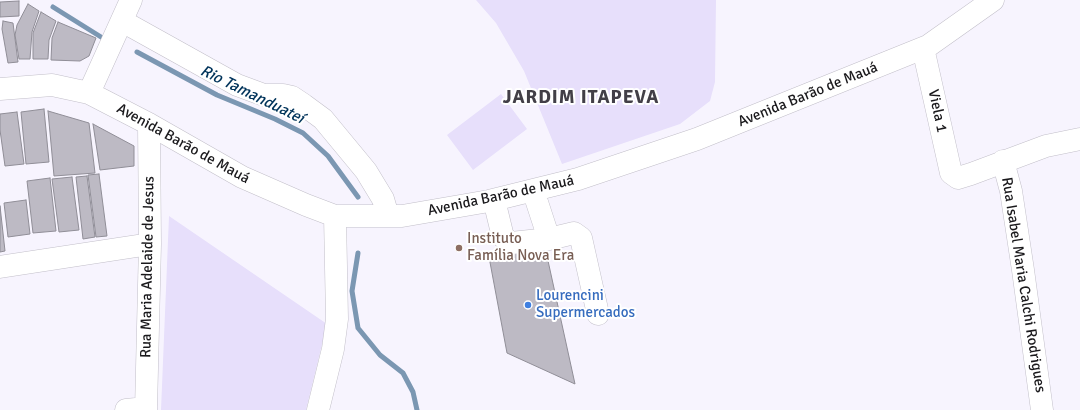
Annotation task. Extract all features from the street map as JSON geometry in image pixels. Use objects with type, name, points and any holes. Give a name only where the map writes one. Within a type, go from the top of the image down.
[{"type":"street","name":"Avenida Barão de Mauá","points":[[0,89],[52,85],[89,93],[149,124],[242,177],[335,216],[402,216],[494,200],[578,179],[697,139],[923,48],[960,25],[993,0]]},
{"type":"street","points":[[89,93],[124,7],[237,85],[264,95],[283,95],[292,97],[323,119],[366,171],[383,199],[388,216]]},
{"type":"street","name":"Viela 1","points":[[923,48],[951,174],[958,178],[1003,161]]},
{"type":"street","name":"Rua Maria Adelaide de Jesus","points":[[140,409],[150,244],[149,124]]},
{"type":"street","points":[[1003,161],[1046,146],[1080,140]]},
{"type":"street","name":"Rua Isabel Maria Calchi Rodrigues","points":[[1003,161],[1011,191],[1042,410]]},
{"type":"street","points":[[534,190],[548,239]]},
{"type":"street","points":[[494,200],[503,237],[511,243],[548,239],[574,233],[581,238],[598,314]]},
{"type":"street","points":[[318,410],[333,349],[337,319],[335,216]]},
{"type":"street","points":[[0,267],[150,244]]},
{"type":"shaded area","points":[[476,0],[716,0],[715,82],[710,101],[680,124],[562,164],[524,71],[496,23]]},
{"type":"shaded area","points":[[501,94],[527,129],[473,170],[447,135]]},
{"type":"shaded area","points":[[169,216],[327,324],[306,410],[161,410]]},
{"type":"building","points":[[19,1],[19,16],[0,17],[0,2]]},
{"type":"building","points":[[28,4],[39,11],[32,32],[30,59],[19,59],[15,35],[17,25]]},
{"type":"building","points":[[41,12],[56,21],[49,40],[48,59],[33,59],[33,33]]},
{"type":"building","points":[[3,21],[13,23],[18,62],[8,63],[2,29]]},
{"type":"building","points":[[58,22],[96,38],[89,56],[80,61],[51,60],[52,38]]},
{"type":"building","points":[[44,109],[49,162],[26,164],[21,112]]},
{"type":"building","points":[[48,111],[89,123],[95,173],[54,176]]},
{"type":"building","points":[[17,112],[24,164],[5,166],[0,130],[0,114]]},
{"type":"building","points":[[93,124],[134,146],[134,166],[100,170]]},
{"type":"building","points":[[99,174],[107,236],[96,237],[88,175]]},
{"type":"building","points":[[87,176],[95,237],[83,239],[76,177]]},
{"type":"building","points":[[72,177],[79,230],[59,232],[52,179]]},
{"type":"building","points":[[50,178],[56,231],[33,233],[27,181]]},
{"type":"building","points":[[26,200],[30,234],[8,237],[4,203]]},
{"type":"building","points":[[0,206],[5,251],[0,252]]},
{"type":"building","name":"Lourencini Supermercados","points":[[545,247],[575,384],[507,353],[489,257]]},
{"type":"waterway","name":"Rio Tamanduateí","points":[[53,7],[101,37]]},
{"type":"waterway","name":"Rio Tamanduateí","points":[[137,52],[217,95],[275,119],[303,133],[328,156],[358,197]]},
{"type":"waterway","name":"Rio Tamanduateí","points":[[358,253],[352,291],[358,328],[380,355],[403,373],[413,392],[417,410]]},
{"type":"place","name":"Instituto Família Nova Era","points":[[459,248]]},
{"type":"place","name":"Lourencini Supermercados","points":[[528,305]]},
{"type":"district","name":"JARDIM ITAPEVA","points":[[581,98]]}]
